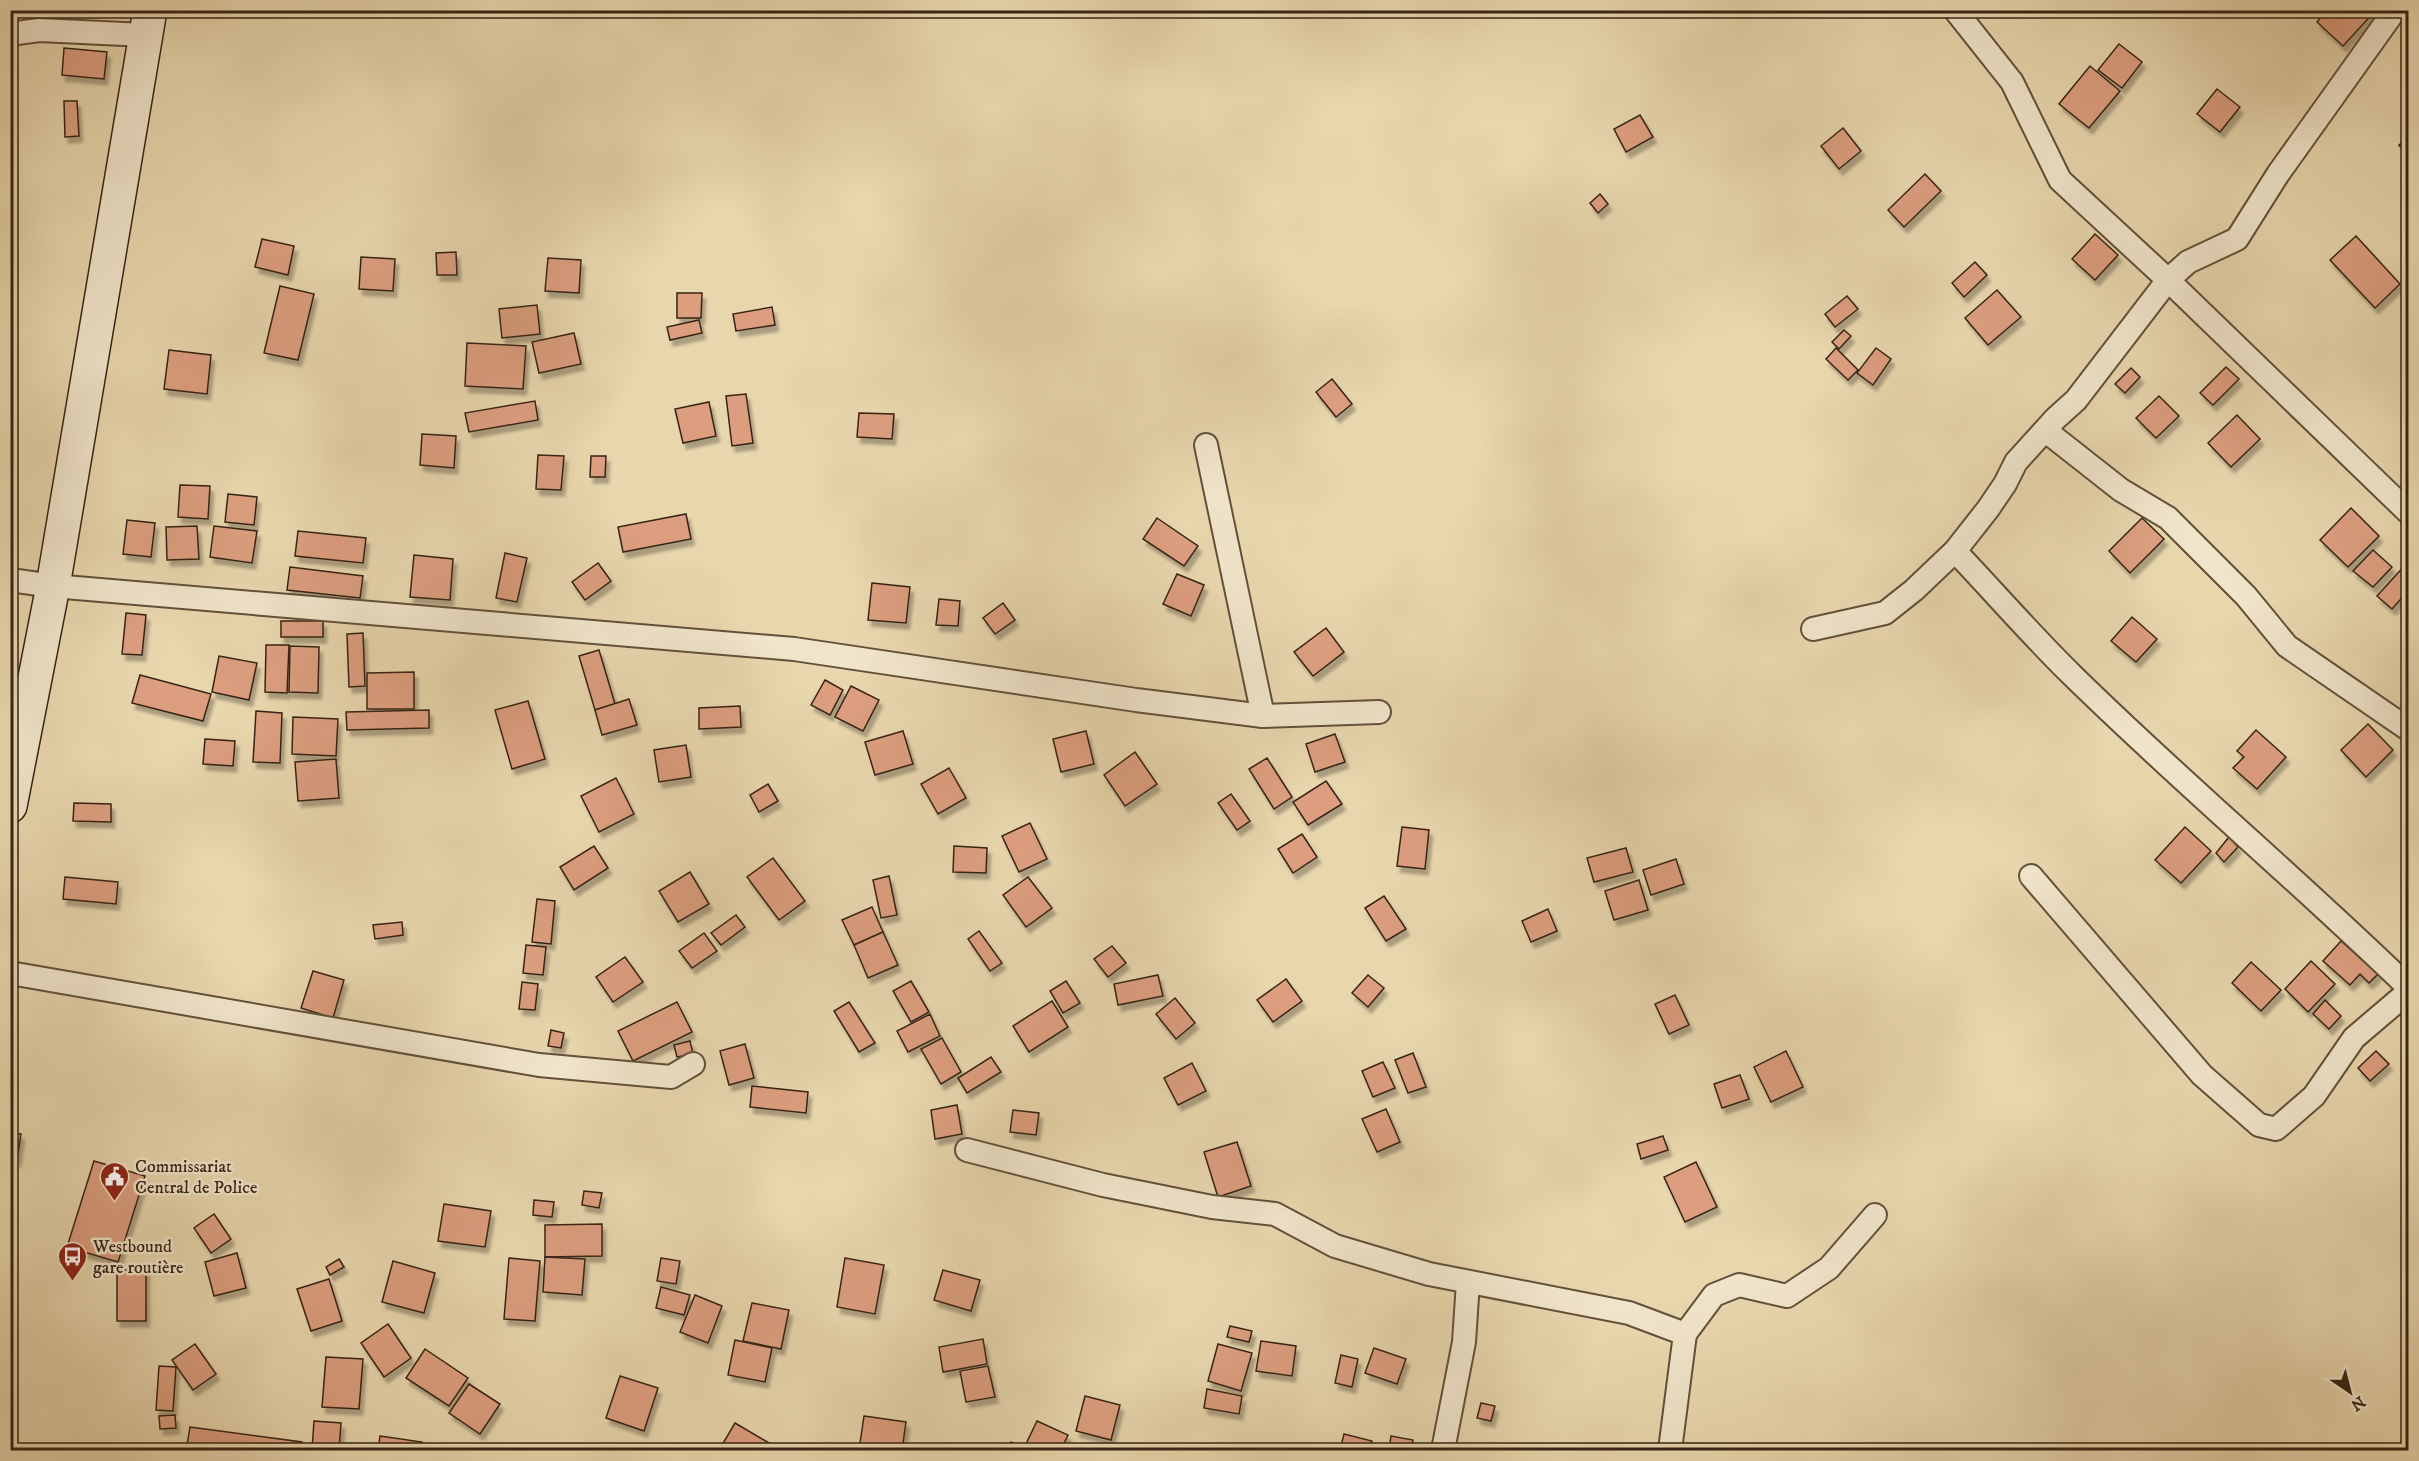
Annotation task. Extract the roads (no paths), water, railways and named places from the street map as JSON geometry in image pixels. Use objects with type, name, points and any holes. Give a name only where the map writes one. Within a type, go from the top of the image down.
[{"type":"main road","points":[[10,806],[53,586],[148,23]]},
{"type":"street","points":[[1955,10],[2012,82],[2060,180],[2168,280],[2409,512]]},
{"type":"street","points":[[1813,629],[1885,613],[1914,590],[1955,551],[1988,509],[2016,462],[2055,419],[2076,400],[2168,280],[2188,262],[2237,238],[2278,174],[2395,10]]},
{"type":"street","points":[[10,34],[148,23]]},
{"type":"street","points":[[2046,431],[2121,490],[2168,518],[2246,596],[2287,646],[2409,729]]},
{"type":"street","points":[[1206,445],[1263,716]]},
{"type":"street","points":[[1955,551],[2070,674],[2409,987]]},
{"type":"street","points":[[10,580],[53,586],[794,649],[1136,700],[1263,716],[1379,712]]},
{"type":"street","points":[[2031,876],[2202,1075],[2259,1125],[2276,1129],[2314,1096],[2354,1038],[2409,992]]},
{"type":"street","points":[[10,973],[539,1065],[671,1077],[693,1064]]},
{"type":"street","points":[[967,1150],[1103,1185],[1212,1208],[1275,1214],[1335,1246],[1429,1274],[1629,1313],[1685,1334]]},
{"type":"street","points":[[1670,1450],[1685,1334],[1714,1294],[1739,1285],[1787,1296],[1829,1268],[1875,1215]]},
{"type":"street","points":[[1443,1450],[1464,1342],[1468,1282]]},
{"type":"place","name":"Commissariat Central de Police","points":[[114,1202]]},
{"type":"place","name":"Westbound gare routière","points":[[72,1282]]}]
